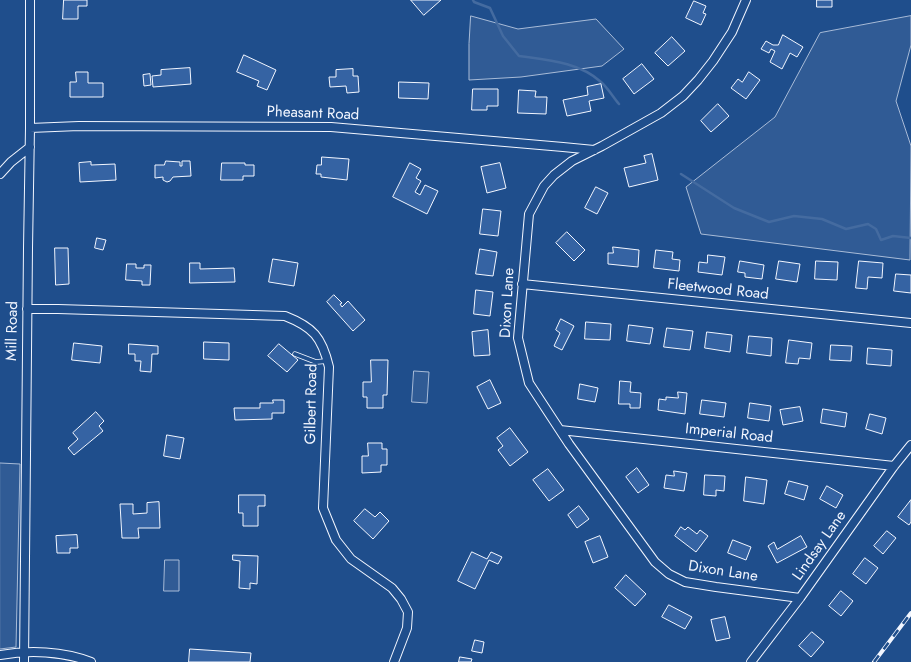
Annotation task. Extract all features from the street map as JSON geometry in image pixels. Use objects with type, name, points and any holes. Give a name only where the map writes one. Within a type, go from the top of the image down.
[{"type":"street","name":"Mill Road","points":[[24,662],[30,147],[30,0]]},
{"type":"street","name":"Dixon Lane","points":[[746,0],[732,32],[713,61],[698,80],[682,96],[661,113],[572,161],[554,175],[544,186],[529,214],[518,338],[529,383],[560,430],[647,553],[655,562],[669,574],[685,582],[800,598]]},
{"type":"street","name":"Pheasant Road","points":[[30,128],[79,126],[331,127],[563,146],[594,150]]},
{"type":"street","points":[[0,174],[11,162],[30,147]]},
{"type":"street","name":"Fleetwood Road","points":[[522,284],[911,323]]},
{"type":"street","name":"Gilbert Road","points":[[27,310],[58,309],[285,316],[302,322],[314,333],[326,353],[329,367],[324,508],[336,540],[352,559],[392,588],[401,598],[408,612],[407,628],[394,662]]},
{"type":"street","name":"Imperial Road","points":[[560,430],[894,466]]},
{"type":"street","name":"Lindsay Lane","points":[[751,662],[800,598],[911,444]]},
{"type":"street","points":[[0,655],[24,652],[71,656],[91,662]]},
{"type":"lane","points":[[295,354],[316,362],[328,361]]},
{"type":"shaded area","points":[[471,16],[518,29],[596,19],[624,49],[602,66],[521,77],[469,80]]},
{"type":"shaded area","points":[[911,16],[911,45],[896,101],[911,146],[910,260],[701,234],[686,187],[775,117],[820,33]]},
{"type":"shaded area","points":[[414,371],[429,372],[427,403],[412,402]]},
{"type":"shaded area","points":[[0,463],[20,464],[16,647],[0,649]]},
{"type":"shaded area","points":[[165,560],[179,560],[179,591],[164,591]]},
{"type":"building","points":[[64,0],[87,0],[87,6],[78,6],[78,19],[63,19]]},
{"type":"building","points":[[411,0],[441,0],[424,15]]},
{"type":"building","points":[[817,0],[832,0],[832,7],[817,7]]},
{"type":"building","points":[[694,1],[706,6],[703,13],[706,14],[701,25],[686,18]]},
{"type":"building","points":[[783,35],[803,47],[797,57],[790,53],[782,69],[770,62],[775,51],[771,49],[769,53],[761,49],[766,41],[773,45],[778,45]]},
{"type":"building","points":[[672,37],[685,51],[668,66],[655,53]]},
{"type":"building","points":[[244,55],[276,70],[267,90],[257,86],[259,81],[237,72]]},
{"type":"building","points":[[642,64],[654,79],[634,94],[623,79]]},
{"type":"building","points":[[190,68],[191,84],[153,87],[152,76],[161,75],[161,70]]},
{"type":"building","points":[[353,69],[353,76],[358,76],[359,92],[347,93],[346,86],[330,87],[329,77],[336,77],[336,70]]},
{"type":"building","points":[[76,72],[88,72],[88,83],[103,83],[103,97],[70,97],[70,82],[76,82]]},
{"type":"building","points":[[749,72],[760,80],[746,99],[731,88],[738,79],[742,82]]},
{"type":"building","points":[[150,74],[151,85],[144,86],[143,75]]},
{"type":"building","points":[[399,82],[429,83],[428,99],[399,98]]},
{"type":"building","points":[[601,84],[604,98],[589,101],[591,111],[567,116],[563,100],[588,95],[587,87]]},
{"type":"building","points":[[473,89],[498,89],[498,106],[487,106],[487,110],[472,110]]},
{"type":"building","points":[[519,90],[536,91],[535,97],[547,97],[546,114],[518,113]]},
{"type":"building","points":[[718,104],[729,116],[711,132],[701,121]]},
{"type":"building","points":[[652,154],[658,180],[629,187],[624,168],[646,163],[644,156]]},
{"type":"building","points":[[322,157],[349,159],[347,180],[321,177],[321,174],[316,174],[317,165],[321,165]]},
{"type":"building","points":[[166,161],[180,162],[180,166],[182,166],[182,161],[190,161],[191,176],[173,177],[167,182],[163,180],[163,177],[155,178],[155,165],[164,165]]},
{"type":"building","points":[[91,162],[91,165],[115,164],[116,180],[80,182],[79,163]]},
{"type":"building","points":[[222,163],[245,163],[245,165],[254,165],[254,176],[243,176],[243,180],[221,180]]},
{"type":"building","points":[[410,163],[421,169],[416,178],[421,181],[415,192],[420,195],[425,185],[438,191],[427,214],[393,197]]},
{"type":"building","points":[[500,163],[506,188],[487,193],[481,167]]},
{"type":"building","points":[[596,187],[608,193],[597,214],[585,208]]},
{"type":"building","points":[[483,209],[501,211],[498,236],[480,234]]},
{"type":"building","points":[[567,232],[585,250],[574,261],[556,243]]},
{"type":"building","points":[[97,238],[106,240],[103,250],[95,248]]},
{"type":"building","points":[[613,247],[639,250],[638,267],[608,264],[608,253],[613,253]]},
{"type":"building","points":[[55,248],[68,248],[69,284],[56,285]]},
{"type":"building","points":[[480,249],[497,252],[493,276],[476,274]]},
{"type":"building","points":[[656,250],[673,252],[672,259],[680,260],[679,271],[654,268]]},
{"type":"building","points":[[708,255],[725,257],[722,275],[698,272],[699,262],[707,263]]},
{"type":"building","points":[[273,259],[298,263],[294,286],[269,282]]},
{"type":"building","points":[[740,261],[764,265],[762,279],[745,277],[745,273],[738,272]]},
{"type":"building","points":[[779,261],[800,264],[797,282],[776,279]]},
{"type":"building","points":[[816,261],[838,262],[837,280],[815,279]]},
{"type":"building","points":[[859,261],[883,263],[882,278],[868,277],[867,289],[856,288]]},
{"type":"building","points":[[190,263],[200,263],[200,269],[234,268],[235,282],[190,283]]},
{"type":"building","points":[[127,264],[136,264],[136,268],[144,268],[144,265],[151,265],[150,285],[142,285],[142,281],[126,280]]},
{"type":"building","points":[[896,274],[911,275],[911,293],[894,291]]},
{"type":"building","points":[[476,290],[493,292],[490,316],[474,314]]},
{"type":"building","points":[[334,295],[342,303],[340,304],[342,307],[348,301],[365,320],[353,331],[327,302]]},
{"type":"building","points":[[561,319],[574,326],[562,350],[554,346],[560,333],[556,330]]},
{"type":"building","points":[[586,322],[611,324],[610,340],[585,339]]},
{"type":"building","points":[[629,325],[653,328],[650,344],[627,341]]},
{"type":"building","points":[[667,328],[693,331],[690,350],[664,347]]},
{"type":"building","points":[[488,330],[490,355],[474,356],[472,332]]},
{"type":"building","points":[[707,332],[732,335],[730,352],[705,348]]},
{"type":"building","points":[[749,336],[772,338],[771,356],[747,353]]},
{"type":"building","points":[[789,340],[812,343],[810,359],[799,358],[798,364],[786,363]]},
{"type":"building","points":[[204,342],[229,343],[229,360],[204,359]]},
{"type":"building","points":[[74,343],[102,346],[100,363],[72,360]]},
{"type":"building","points":[[129,344],[158,346],[158,354],[152,354],[151,372],[140,371],[141,361],[135,361],[135,354],[129,354]]},
{"type":"building","points":[[279,344],[298,360],[287,372],[268,356]]},
{"type":"building","points":[[831,345],[852,346],[851,361],[830,360]]},
{"type":"building","points":[[868,348],[892,350],[891,366],[867,364]]},
{"type":"building","points":[[371,360],[388,360],[387,395],[383,395],[383,408],[367,408],[367,397],[363,397],[363,382],[371,382]]},
{"type":"building","points":[[490,380],[501,403],[488,409],[477,387]]},
{"type":"building","points":[[620,381],[631,382],[630,392],[641,393],[640,408],[630,408],[630,404],[619,404]]},
{"type":"building","points":[[580,384],[598,388],[595,402],[578,399]]},
{"type":"building","points":[[678,392],[687,393],[685,414],[658,410],[659,399],[666,400],[666,397],[678,398]]},
{"type":"building","points":[[273,400],[284,400],[284,413],[272,413],[272,419],[235,420],[234,408],[260,408],[260,403],[273,403]]},
{"type":"building","points":[[702,400],[726,403],[724,417],[700,414]]},
{"type":"building","points":[[750,403],[771,406],[769,421],[748,418]]},
{"type":"building","points":[[800,407],[803,421],[783,425],[780,410]]},
{"type":"building","points":[[823,409],[847,413],[845,427],[821,423]]},
{"type":"building","points":[[96,412],[104,421],[99,426],[103,431],[74,455],[68,448],[78,439],[73,433]]},
{"type":"building","points":[[870,414],[886,418],[882,434],[866,429]]},
{"type":"building","points":[[510,428],[528,452],[510,466],[498,450],[503,446],[497,438]]},
{"type":"building","points":[[167,435],[184,438],[180,459],[164,456]]},
{"type":"building","points":[[368,443],[382,443],[382,449],[387,449],[387,465],[381,465],[381,472],[362,473],[362,456],[368,456]]},
{"type":"building","points":[[637,468],[649,485],[638,493],[626,477]]},
{"type":"building","points":[[548,469],[564,490],[549,501],[533,480]]},
{"type":"building","points":[[674,471],[687,473],[684,491],[664,488],[666,475],[674,476]]},
{"type":"building","points":[[705,475],[725,476],[724,491],[716,490],[716,496],[704,495]]},
{"type":"building","points":[[746,477],[767,480],[764,504],[744,501]]},
{"type":"building","points":[[789,481],[808,486],[804,500],[785,494]]},
{"type":"building","points":[[827,486],[843,495],[836,508],[820,499]]},
{"type":"building","points":[[239,495],[265,495],[265,506],[258,506],[258,526],[243,526],[243,513],[239,513]]},
{"type":"building","points":[[911,500],[911,522],[909,525],[898,517]]},
{"type":"building","points":[[159,502],[160,528],[138,528],[139,538],[122,538],[120,504],[133,504],[133,514],[147,513],[147,503]]},
{"type":"building","points":[[579,506],[589,519],[577,528],[568,515]]},
{"type":"building","points":[[365,509],[375,517],[380,512],[389,521],[373,539],[354,521]]},
{"type":"building","points":[[681,527],[685,530],[688,527],[697,534],[700,530],[708,536],[696,552],[675,536]]},
{"type":"building","points":[[887,531],[896,538],[883,554],[874,546]]},
{"type":"building","points":[[77,535],[78,548],[70,548],[70,553],[57,553],[56,536]]},
{"type":"building","points":[[600,536],[608,557],[593,563],[585,542]]},
{"type":"building","points":[[801,536],[807,547],[777,563],[768,546],[774,542],[777,549]]},
{"type":"building","points":[[733,540],[751,547],[746,560],[728,553]]},
{"type":"building","points":[[472,552],[487,559],[491,552],[502,557],[498,564],[489,560],[475,589],[458,581]]},
{"type":"building","points":[[233,555],[258,556],[257,584],[250,583],[250,589],[239,588],[240,561],[233,560]]},
{"type":"building","points":[[865,558],[878,568],[866,584],[853,574]]},
{"type":"building","points":[[626,575],[646,594],[635,606],[615,588]]},
{"type":"building","points":[[841,591],[853,601],[841,616],[829,606]]},
{"type":"building","points":[[669,605],[692,617],[685,629],[662,617]]},
{"type":"building","points":[[725,617],[730,638],[716,641],[711,620]]},
{"type":"building","points":[[812,632],[824,642],[811,657],[799,646]]},
{"type":"building","points":[[475,640],[484,642],[482,653],[472,651]]},
{"type":"building","points":[[190,649],[251,653],[250,662],[189,662]]},
{"type":"building","points":[[460,657],[472,659],[471,662],[459,662]]},
{"type":"waterway","points":[[473,0],[474,2],[490,8],[503,36],[519,56],[562,63],[583,70],[604,84],[619,104]]},
{"type":"waterway","points":[[681,174],[734,208],[769,222],[794,216],[822,219],[846,229],[868,224],[876,229],[881,240],[893,236],[911,238]]},
{"type":"railway","points":[[874,662],[911,613]]}]
